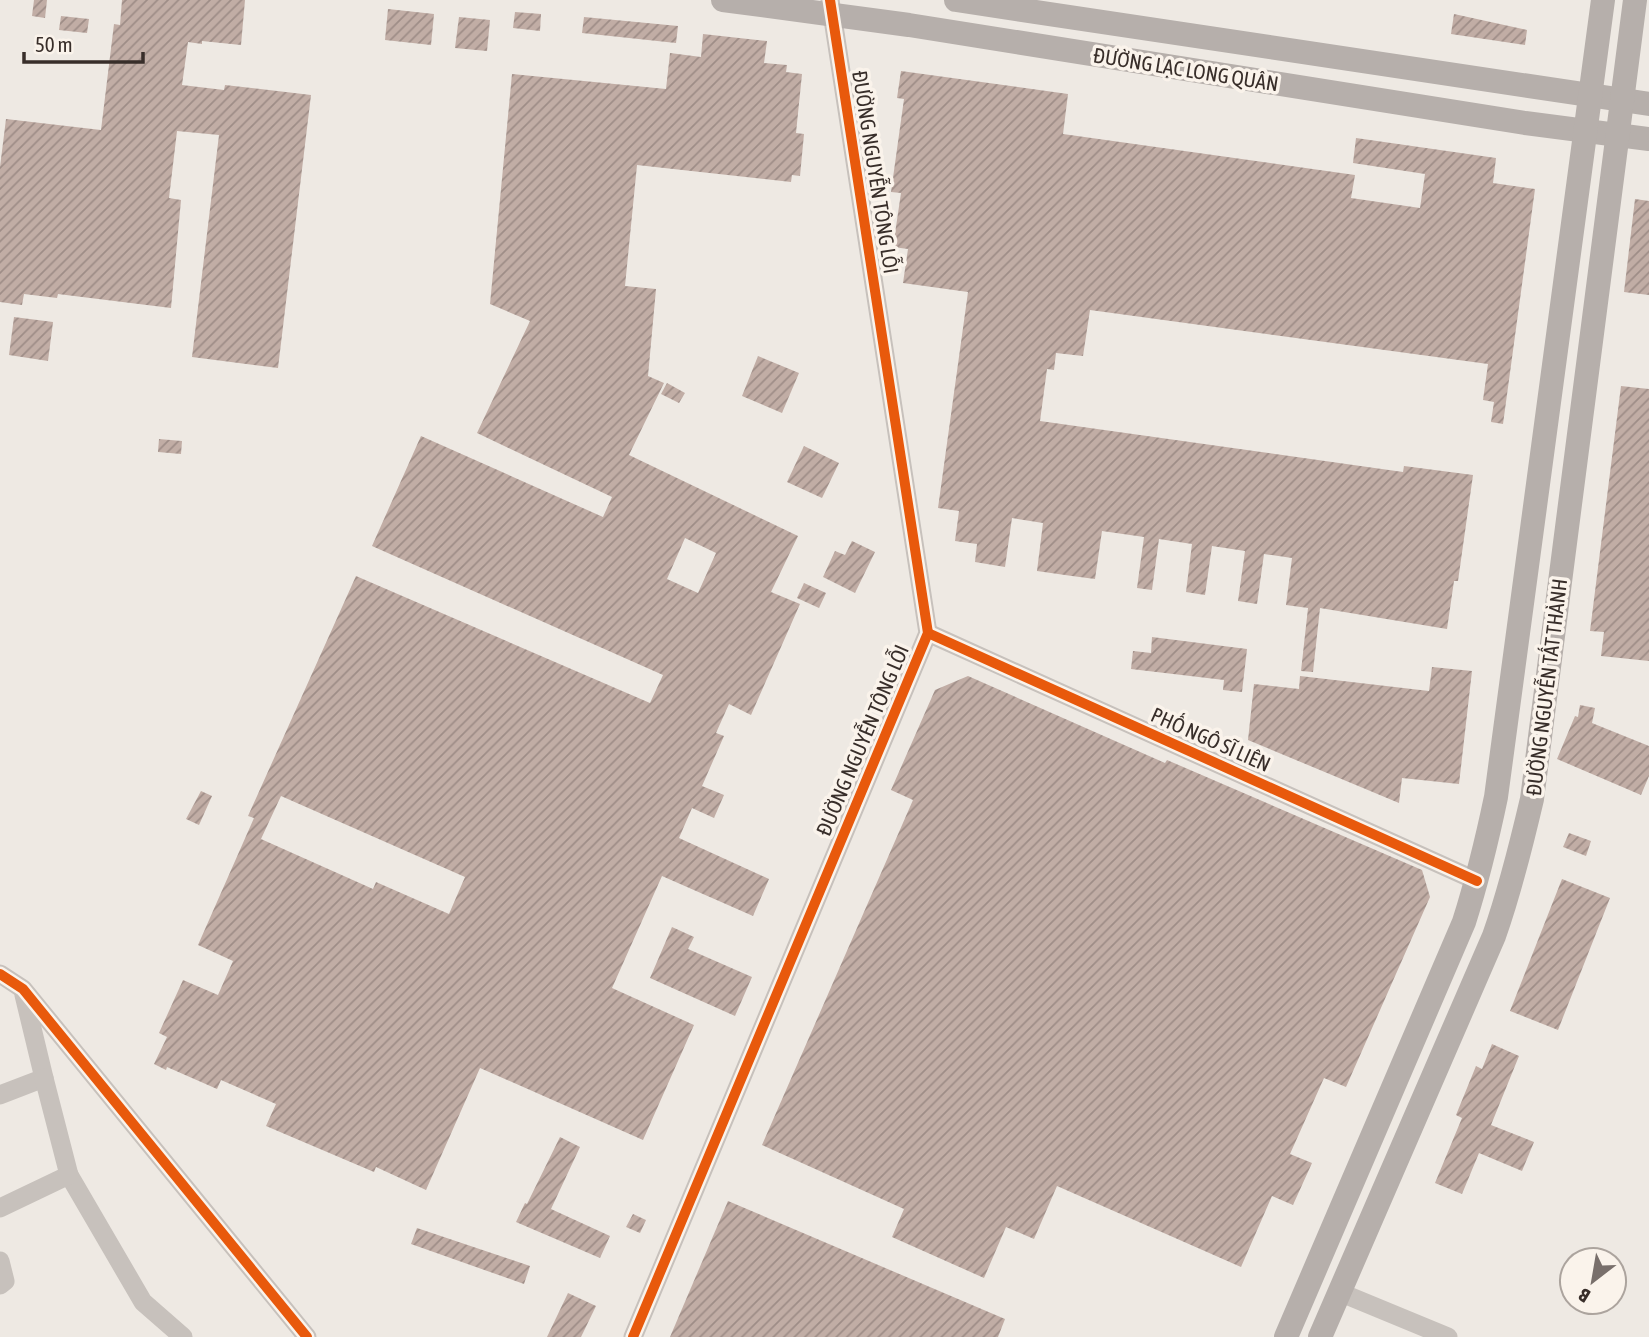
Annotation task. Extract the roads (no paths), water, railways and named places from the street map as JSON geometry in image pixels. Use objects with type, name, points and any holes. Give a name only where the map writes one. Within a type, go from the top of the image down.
[{"type":"main road","name":"ĐƯỜNG LẠC LONG QUÂN","points":[[723,0],[831,7],[909,25],[1525,123],[1649,139]]},
{"type":"main road","name":"ĐƯỜNG LẠC LONG QUÂN","points":[[956,0],[1649,104]]},
{"type":"main road","name":"ĐƯỜNG NGUYỄN TẤT THÀNH","points":[[1286,1337],[1464,922],[1477,881],[1496,797],[1603,0]]},
{"type":"main road","name":"ĐƯỜNG NGUYỄN TẤT THÀNH","points":[[1320,1337],[1494,936],[1510,891],[1532,799],[1620,99],[1635,0]]},
{"type":"main road","points":[[1477,881],[1510,891]]},
{"type":"street","name":"ĐƯỜNG NGUYỄN TÔNG LỖI","points":[[633,1337],[928,633],[831,7]]},
{"type":"street","name":"PHỐ NGÔ SĨ LIÊN","points":[[928,633],[1477,881]]},
{"type":"street","points":[[0,974],[23,989],[307,1337]]},
{"type":"street","points":[[23,989],[69,1175],[144,1302],[183,1337]]},
{"type":"street","points":[[0,1095],[44,1078]]},
{"type":"street","points":[[0,1209],[69,1175]]},
{"type":"street","points":[[0,1261],[5,1281],[0,1285]]},
{"type":"street","points":[[1339,1292],[1448,1337]]}]
